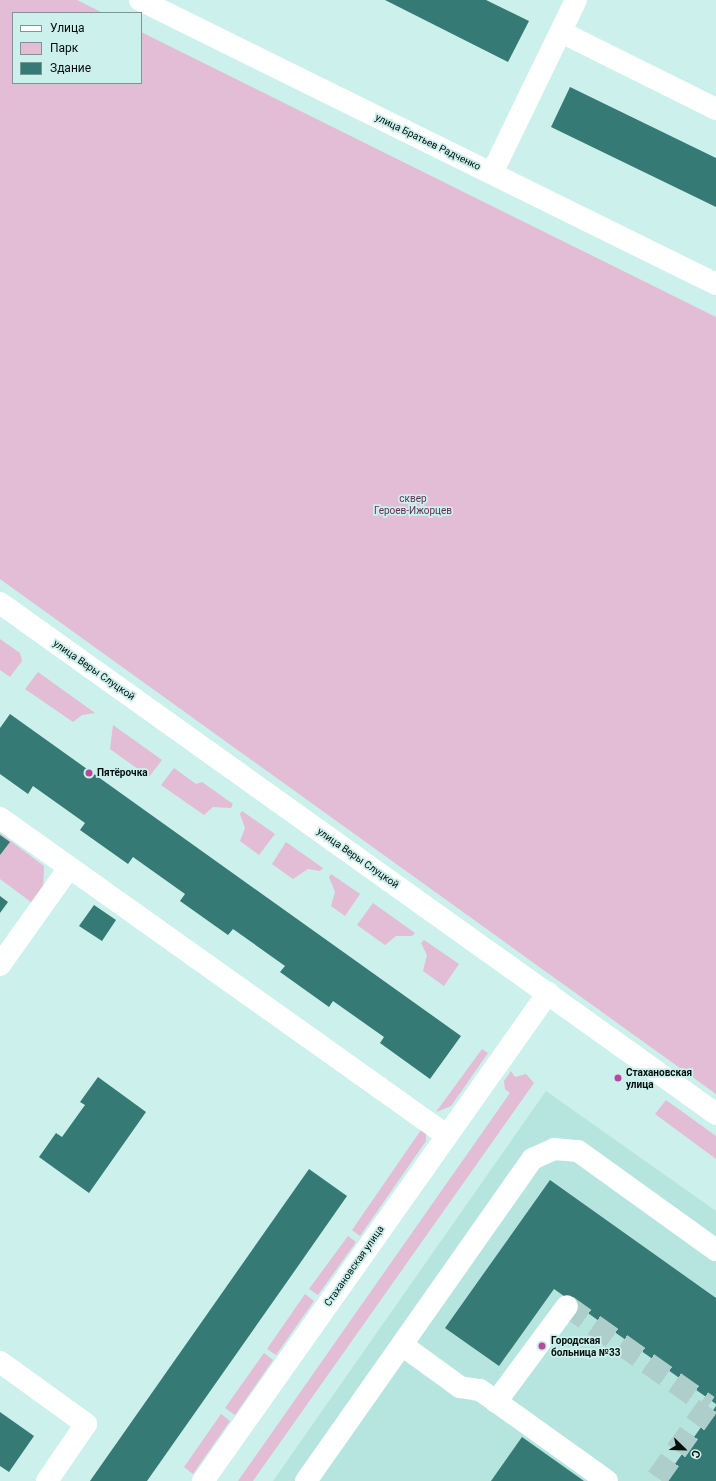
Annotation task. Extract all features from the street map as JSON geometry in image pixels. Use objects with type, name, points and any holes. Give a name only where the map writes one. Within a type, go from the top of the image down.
[{"type":"street","name":"улица Братьев Радченко","points":[[140,0],[716,284]]},
{"type":"street","points":[[492,173],[576,0]]},
{"type":"street","points":[[561,32],[716,109]]},
{"type":"street","name":"улица Веры Слуцкой","points":[[0,603],[716,1114]]},
{"type":"street","points":[[0,818],[446,1135]]},
{"type":"street","points":[[0,964],[69,868]]},
{"type":"street","name":"Стахановская улица","points":[[204,1481],[446,1135],[548,993]]},
{"type":"street","points":[[306,1481],[532,1159],[554,1149],[578,1152],[716,1250]]},
{"type":"street","points":[[496,1402],[567,1306]]},
{"type":"street","points":[[402,1345],[460,1387],[480,1390],[607,1481]]},
{"type":"street","points":[[0,1362],[86,1424],[47,1481]]},
{"type":"shaded area","name":"Городская больница №33","points":[[546,1091],[716,1211],[716,1481],[273,1481]]},
{"type":"green space","name":"сквер Героев-Ижорцев","points":[[0,0],[77,0],[101,12],[12,12],[12,84],[142,84],[142,32],[716,317],[716,1094],[0,579]]},
{"type":"green space","points":[[0,639],[20,653],[22,661],[10,677],[0,670]]},
{"type":"green space","points":[[38,672],[95,713],[82,715],[73,722],[25,689]]},
{"type":"green space","points":[[113,725],[162,760],[149,777],[110,749]]},
{"type":"green space","points":[[174,768],[196,784],[202,782],[233,804],[231,808],[213,807],[204,815],[161,785]]},
{"type":"green space","points":[[242,811],[275,834],[259,855],[240,841],[245,828],[240,814]]},
{"type":"green space","points":[[0,833],[44,866],[43,892],[35,905],[0,879]]},
{"type":"green space","points":[[286,842],[323,868],[320,871],[308,869],[293,879],[272,864]]},
{"type":"green space","points":[[331,874],[360,894],[345,916],[331,906],[335,892],[329,877]]},
{"type":"green space","points":[[373,903],[415,933],[412,936],[396,936],[385,945],[357,925]]},
{"type":"green space","points":[[424,940],[459,964],[444,986],[423,971],[427,955],[421,943]]},
{"type":"green space","points":[[482,1049],[488,1053],[451,1106],[436,1112]]},
{"type":"green space","points":[[511,1071],[515,1077],[526,1074],[534,1083],[253,1481],[238,1481],[510,1093],[505,1089],[504,1081]]},
{"type":"green space","points":[[666,1100],[716,1136],[716,1159],[655,1114]]},
{"type":"green space","points":[[421,1130],[426,1133],[426,1141],[360,1236],[352,1230]]},
{"type":"green space","points":[[348,1236],[356,1242],[318,1295],[309,1289]]},
{"type":"green space","points":[[305,1294],[314,1301],[276,1355],[267,1349]]},
{"type":"green space","points":[[264,1353],[273,1360],[235,1415],[225,1408]]},
{"type":"green space","points":[[221,1414],[230,1421],[193,1474],[184,1467]]},
{"type":"building","points":[[385,0],[486,0],[529,21],[508,62]]},
{"type":"building","points":[[570,87],[716,158],[716,207],[551,127]]},
{"type":"building","points":[[10,714],[461,1036],[430,1079],[380,1043],[384,1037],[333,1001],[329,1007],[280,972],[285,966],[233,929],[228,935],[180,901],[185,894],[133,857],[128,864],[80,830],[85,823],[33,786],[28,794],[0,774],[0,728]]},
{"type":"building","points":[[0,835],[10,842],[0,855]]},
{"type":"building","points":[[0,896],[8,902],[0,913]]},
{"type":"building","points":[[94,905],[116,920],[102,941],[79,926]]},
{"type":"building","points":[[98,1077],[146,1112],[89,1193],[39,1157],[56,1133],[62,1137],[85,1105],[80,1102]]},
{"type":"building","points":[[309,1169],[347,1196],[289,1279],[147,1481],[90,1481]]},
{"type":"building","points":[[550,1180],[716,1298],[716,1404],[554,1289],[499,1366],[445,1328]]},
{"type":"building","points":[[716,1406],[716,1481],[663,1481]]},
{"type":"building","points":[[0,1412],[34,1436],[9,1472],[0,1466]]},
{"type":"building","points":[[522,1437],[584,1481],[491,1481]]},
{"type":"tunnel","points":[[567,1306],[708,1406],[655,1481]]},
{"type":"place","name":"Пятёрочка","points":[[89,773]]},
{"type":"place","name":"Стахановская улица","points":[[618,1078]]},
{"type":"place","name":"Городская больница №33","points":[[542,1346]]}]
